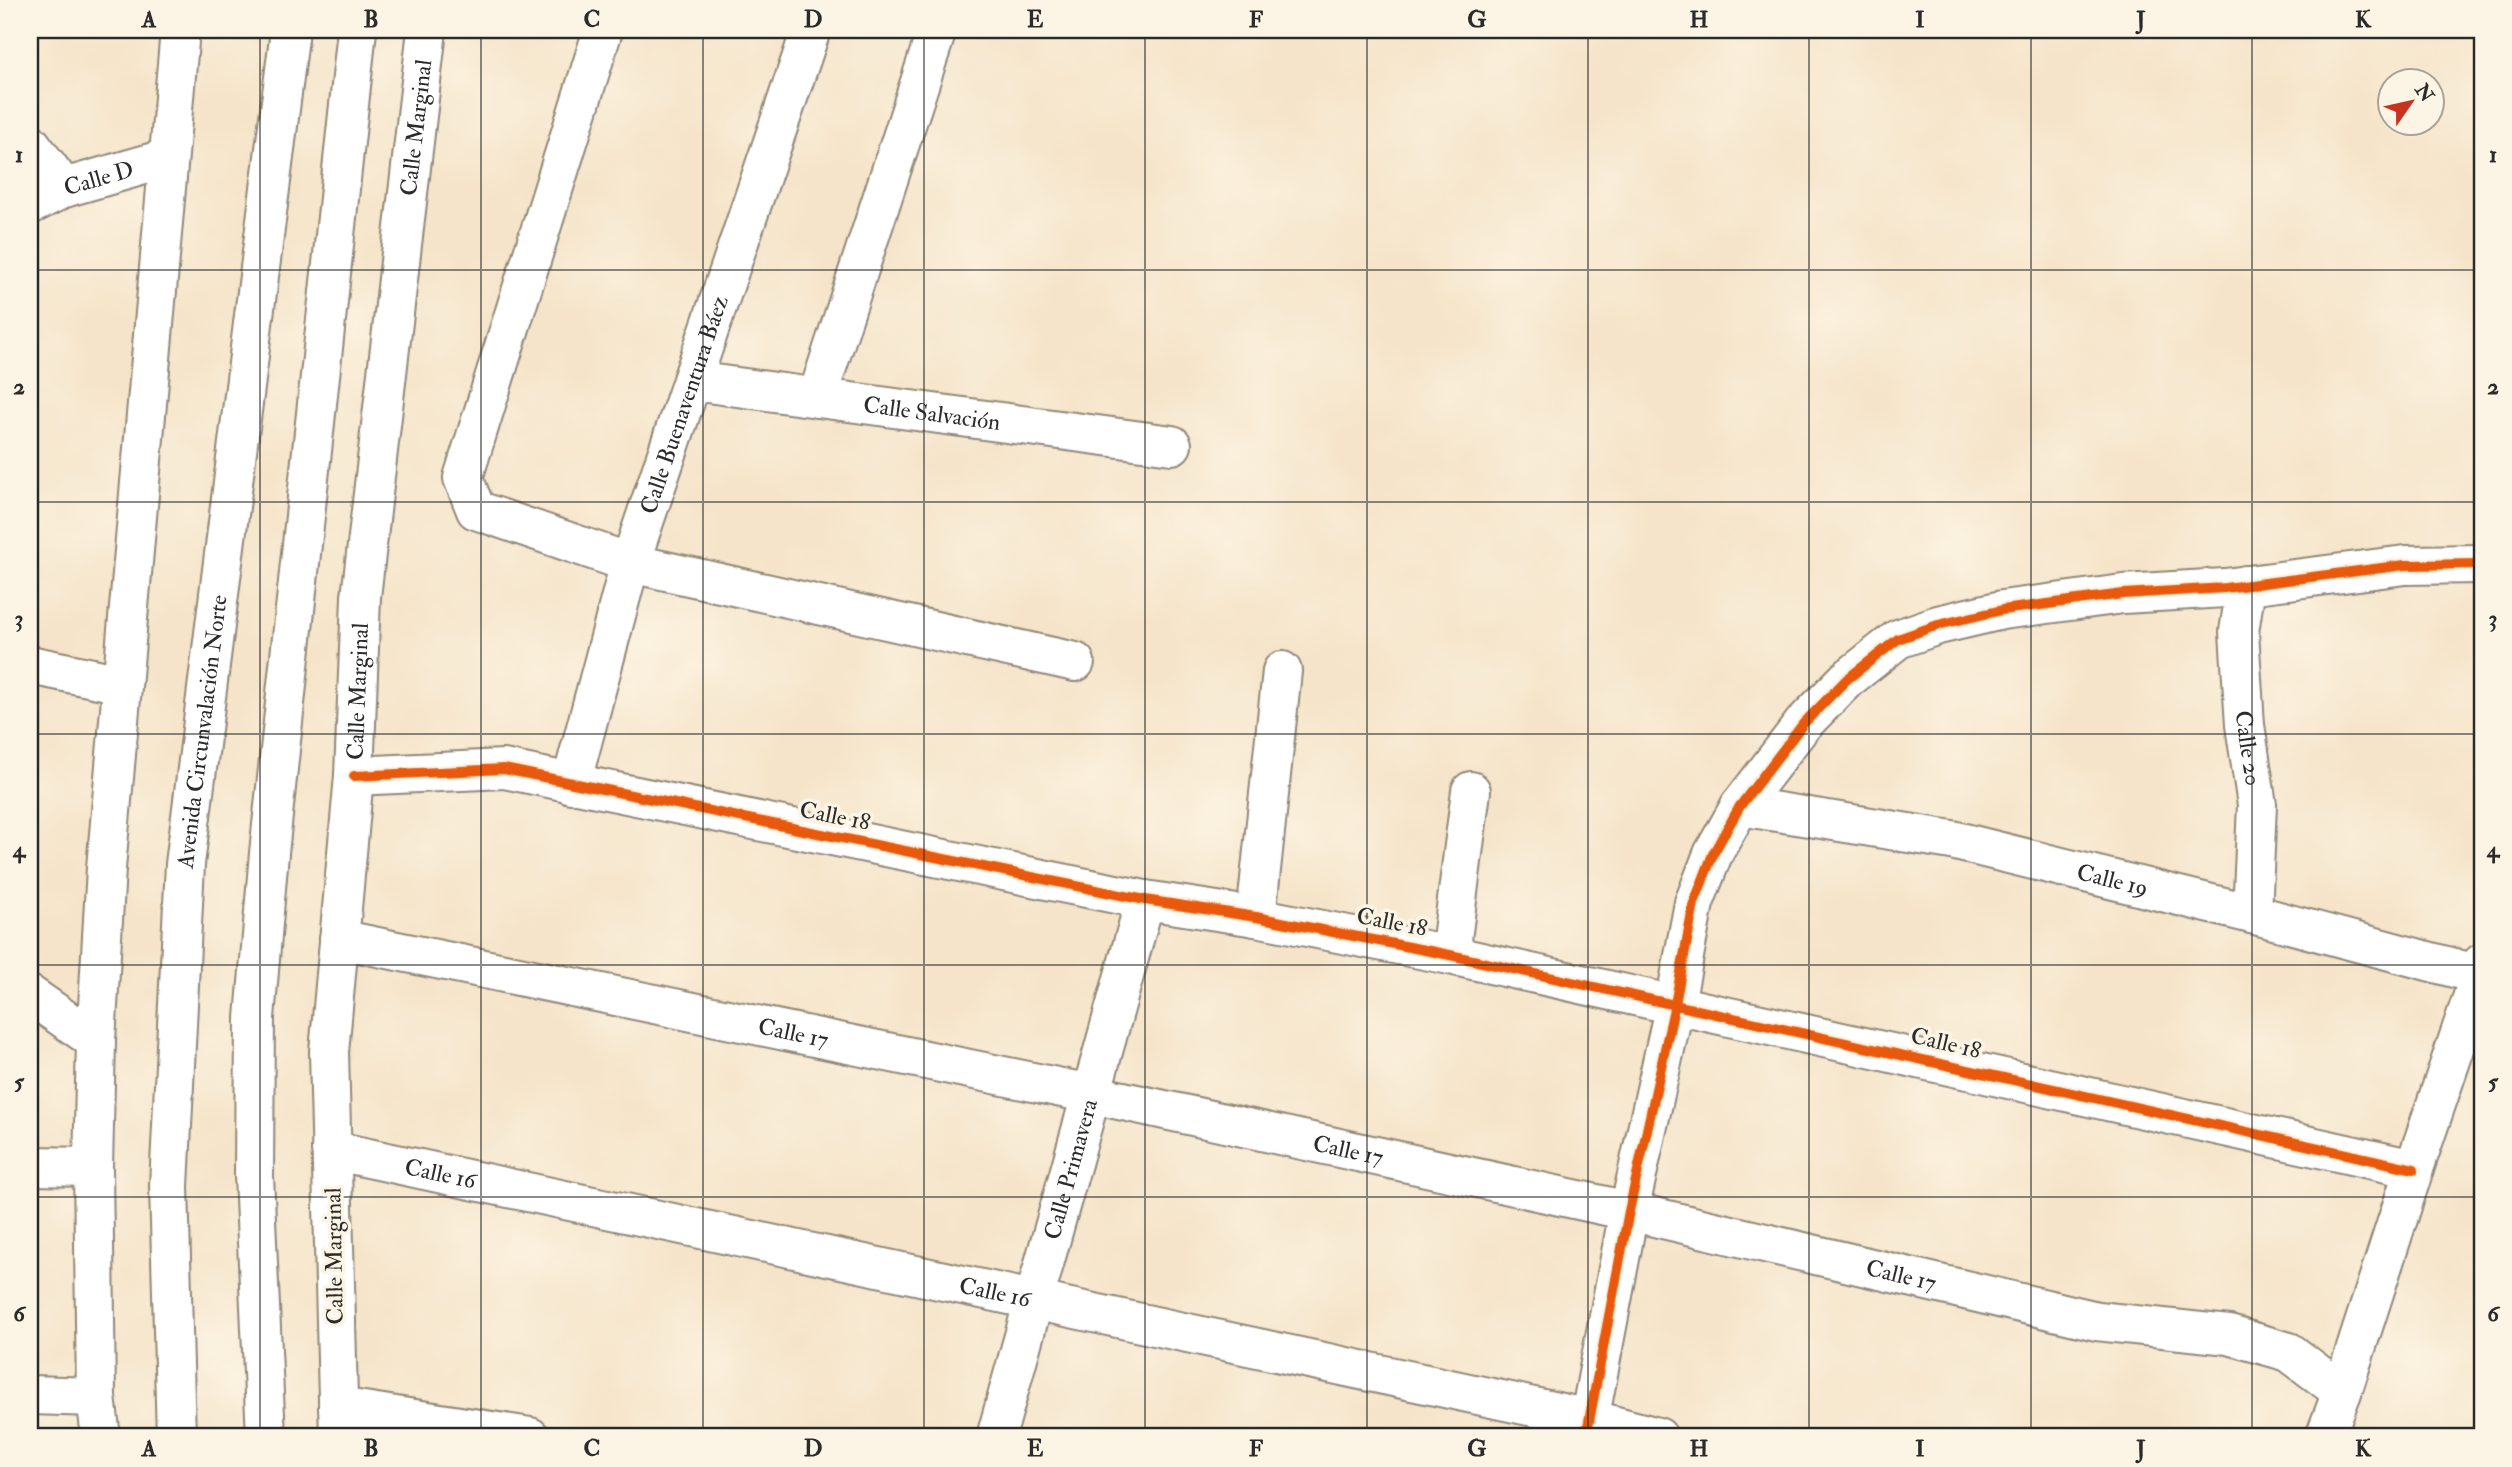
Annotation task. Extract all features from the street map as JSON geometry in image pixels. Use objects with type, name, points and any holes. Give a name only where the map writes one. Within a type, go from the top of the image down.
[{"type":"main road","points":[[101,1437],[96,1397],[93,1167],[96,1041],[106,868],[180,30]]},
{"type":"main road","name":"Avenida Circunvalación Norte","points":[[176,1437],[169,1186],[185,864],[290,30]]},
{"type":"main road","points":[[266,1437],[254,1176],[256,1018],[271,839],[357,30]]},
{"type":"main road","name":"Calle Marginal","points":[[339,1422],[328,1052],[354,776],[361,597],[426,30]]},
{"type":"main road","points":[[603,30],[463,478],[476,510],[630,562],[1075,663]]},
{"type":"main road","name":"Calle Buenaventura Báez","points":[[571,784],[630,562],[811,30]]},
{"type":"main road","points":[[817,398],[937,30]]},
{"type":"main road","points":[[30,144],[64,188]]},
{"type":"main road","name":"Calle D","points":[[30,205],[64,188],[168,158]]},
{"type":"main road","name":"Calle Salvación","points":[[692,381],[1172,445]]},
{"type":"main road","points":[[1588,1428],[1629,1211],[1675,1004],[1694,903],[1713,854],[1740,806],[1803,724],[1846,680],[1898,639],[1938,625],[2002,610],[2123,594],[2246,585],[2406,565],[2482,564]]},
{"type":"main road","name":"Calle 20","points":[[2246,585],[2239,632],[2245,724],[2257,805],[2252,914]]},
{"type":"main road","points":[[30,665],[122,684]]},
{"type":"main road","points":[[1256,917],[1282,671]]},
{"type":"main road","name":"Calle 18","points":[[354,776],[505,769],[1145,900],[1256,917],[1450,955],[2414,1168]]},
{"type":"main road","points":[[1450,955],[1471,790]]},
{"type":"main road","name":"Calle 19","points":[[1740,806],[1952,840],[2481,969]]},
{"type":"main road","name":"Calle Primavera","points":[[996,1437],[1145,900]]},
{"type":"main road","name":"Calle 17","points":[[339,939],[1091,1094],[1629,1211],[2097,1321],[2229,1335],[2289,1352],[2342,1392]]},
{"type":"main road","points":[[2325,1437],[2481,969]]},
{"type":"main road","points":[[30,995],[96,1041]]},
{"type":"main road","name":"Calle 16","points":[[331,1150],[1034,1300],[1588,1428],[1658,1437]]},
{"type":"main road","points":[[30,1166],[93,1167]]},
{"type":"main road","points":[[30,1395],[96,1397]]},
{"type":"main road","points":[[339,1422],[530,1437]]},
{"type":"cycle path","points":[[1586,1437],[1629,1211],[1675,1004],[1694,903],[1713,854],[1740,806],[1803,724],[1846,680],[1898,639],[1938,625],[2002,610],[2123,594],[2225,588],[2405,565],[2482,564]]},
{"type":"cycle path","points":[[354,776],[504,769],[1145,900],[1256,917],[1450,955],[2414,1169]]}]
